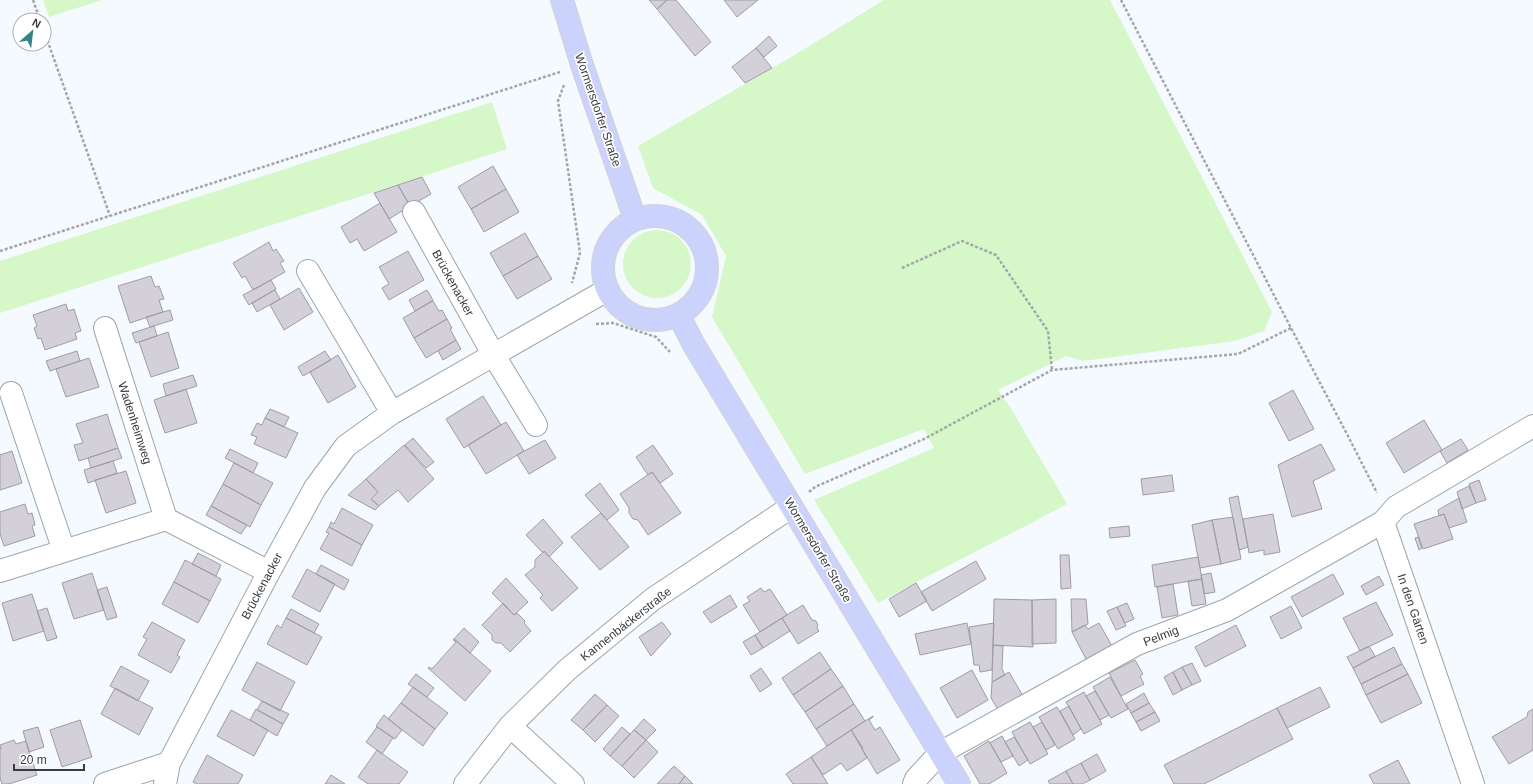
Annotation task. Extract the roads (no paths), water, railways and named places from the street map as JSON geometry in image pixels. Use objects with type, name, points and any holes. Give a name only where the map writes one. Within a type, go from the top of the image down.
[{"type":"main road","name":"Wormersdorfer Straße","points":[[562,0],[576,67],[635,219]]},
{"type":"main road","points":[[655,215],[668,217],[687,226],[703,246],[707,259],[707,277],[699,297],[694,304],[679,316],[663,320],[642,320],[622,309],[607,290],[602,265],[606,247],[617,230],[635,219],[655,215]]},
{"type":"main road","name":"Wormersdorfer Straße","points":[[679,316],[694,345],[959,784]]},
{"type":"street","name":"Brückenacker","points":[[414,212],[536,425]]},
{"type":"street","points":[[308,271],[392,413]]},
{"type":"street","name":"Brückenacker","points":[[167,774],[269,572],[315,488],[346,446],[392,413],[607,290]]},
{"type":"street","name":"Wadenheimweg","points":[[105,328],[166,519]]},
{"type":"street","points":[[11,393],[64,551]]},
{"type":"street","name":"Pelmig","points":[[914,784],[916,779],[940,753],[1137,644],[1227,610],[1383,522],[1396,507],[1533,426]]},
{"type":"street","name":"Kannenbäckerstraße","points":[[466,784],[510,726],[567,670],[653,599],[791,507]]},
{"type":"street","points":[[0,571],[166,519],[177,523],[269,572]]},
{"type":"street","name":"In den Gärten","points":[[1383,522],[1473,784]]},
{"type":"street","points":[[510,726],[573,784]]},
{"type":"street","points":[[105,784],[167,774]]}]
